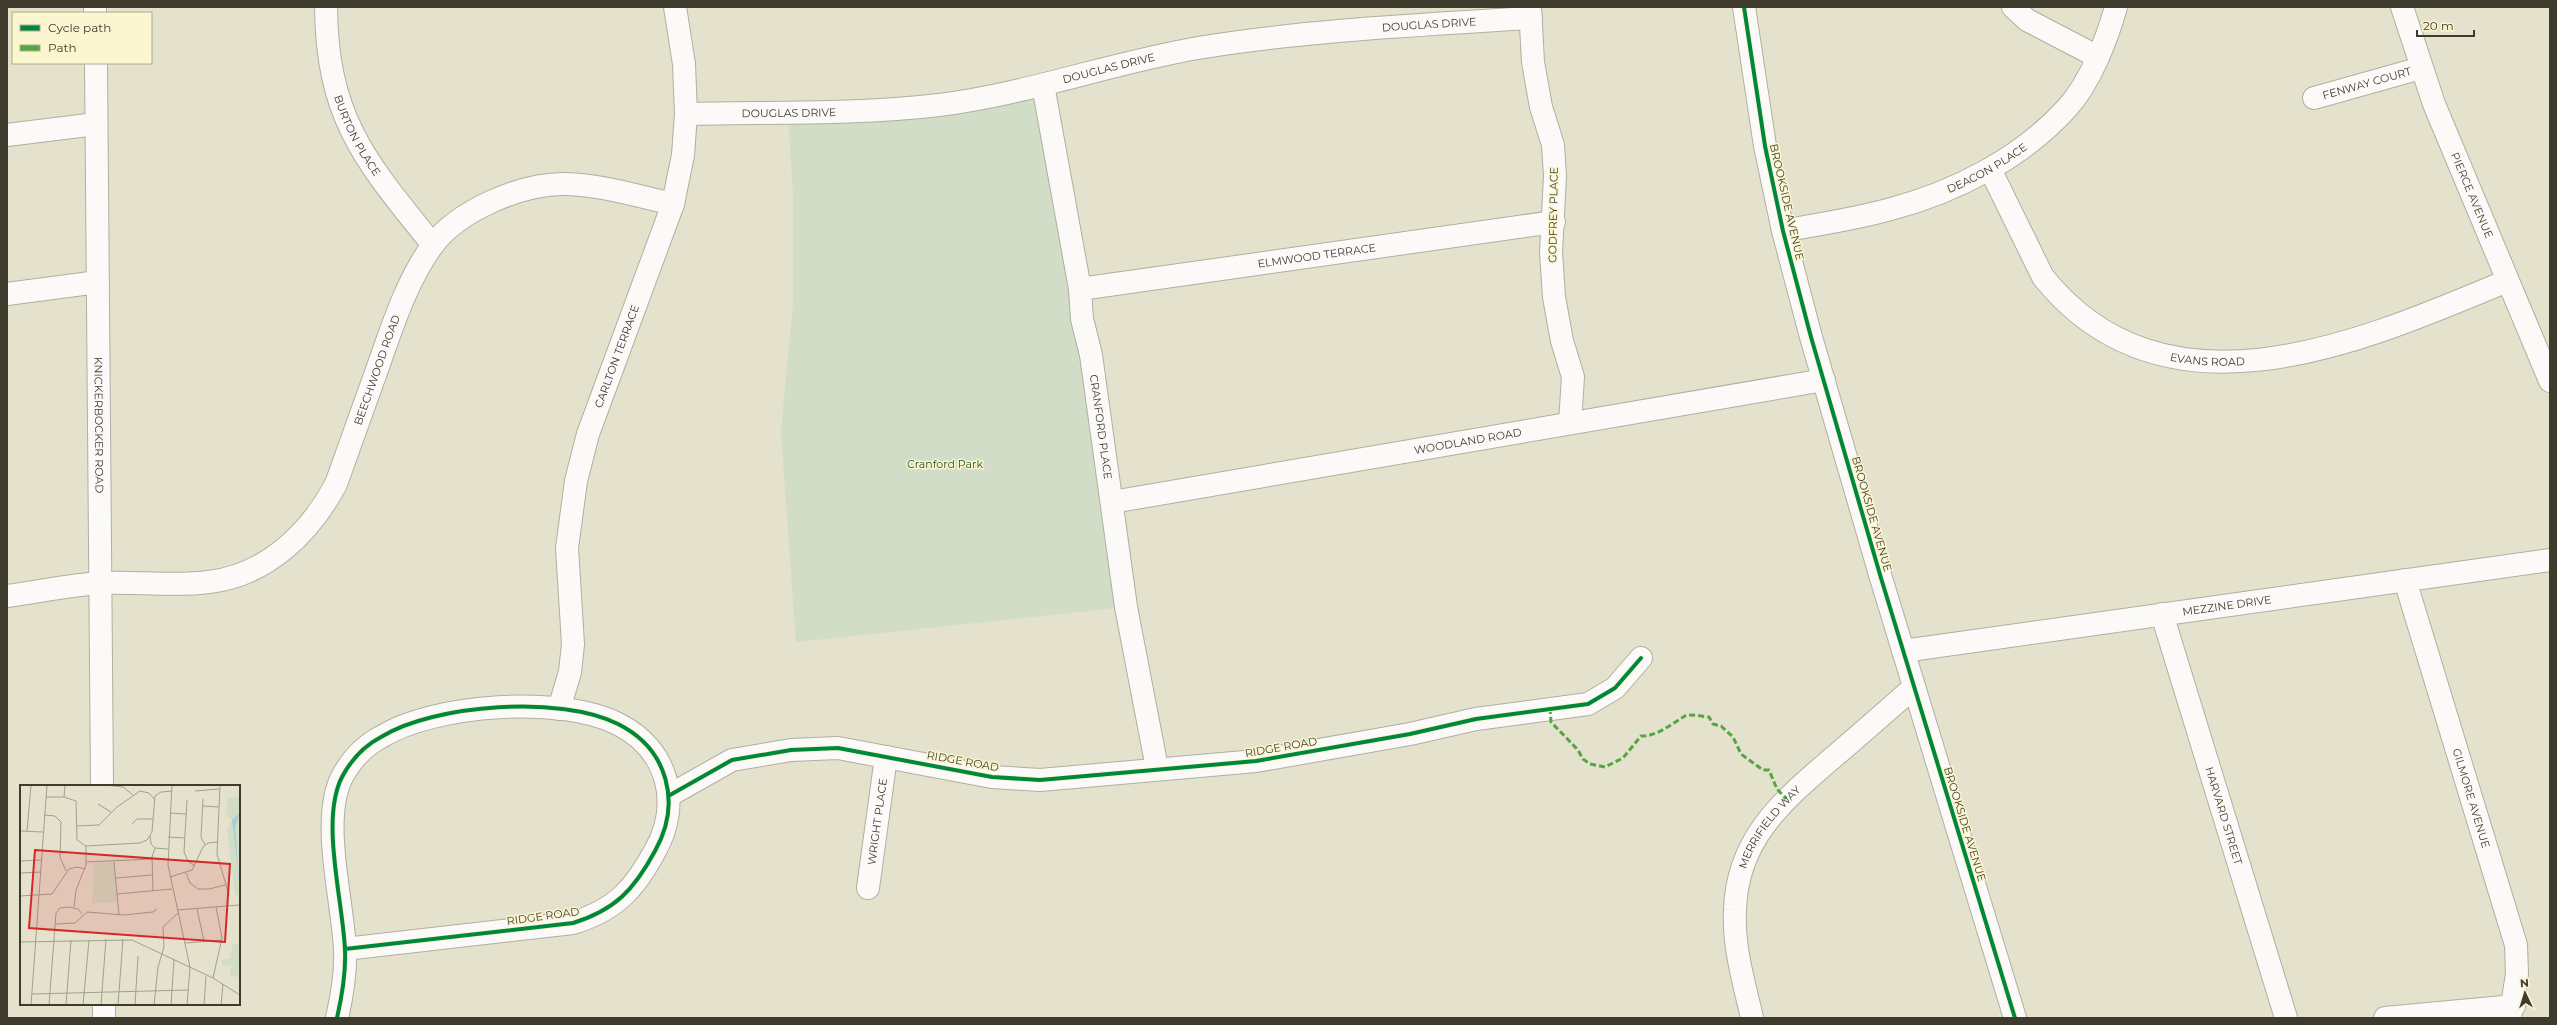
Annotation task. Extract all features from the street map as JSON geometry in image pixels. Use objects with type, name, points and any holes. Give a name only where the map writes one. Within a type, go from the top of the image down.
[{"type":"street","name":"BURTON PLACE","points":[[326,7],[326,39],[330,70],[338,101],[352,135],[376,174],[432,245]]},
{"type":"street","name":"CARLTON TERRACE","points":[[559,709],[570,672],[573,644],[567,548],[576,481],[588,434],[673,204],[683,156],[686,114],[684,64],[675,7]]},
{"type":"street","name":"BROOKSIDE AVENUE","points":[[1744,7],[1763,131],[1784,231],[1824,380],[1903,651],[2015,1018]]},
{"type":"street","points":[[2013,7],[2027,20],[2098,58]]},
{"type":"street","name":"DEACON PLACE","points":[[1784,231],[1891,209],[1935,195],[1990,169],[2027,143],[2069,106],[2098,58],[2116,7]]},
{"type":"street","name":"PIERCE AVENUE","points":[[2402,7],[2421,68],[2507,280],[2550,381]]},
{"type":"street","name":"DOUGLAS DRIVE","points":[[686,114],[879,110],[939,105],[1043,85],[1161,56],[1268,38],[1530,12]]},
{"type":"street","name":"GODFREY PLACE","points":[[1530,12],[1534,62],[1542,107],[1553,145],[1554,222],[1551,252],[1554,297],[1562,341],[1573,377],[1570,423]]},
{"type":"street","name":"KNICKERBOCKER ROAD","points":[[96,64],[102,785]]},
{"type":"street","name":"FENWAY COURT","points":[[2314,98],[2421,68]]},
{"type":"street","name":"CRANFORD PLACE","points":[[1043,85],[1080,289],[1082,319],[1091,355],[1126,607],[1157,768]]},
{"type":"street","points":[[7,134],[96,124]]},
{"type":"street","name":"EVANS ROAD","points":[[1990,169],[2043,277],[2075,311],[2102,330],[2132,346],[2186,361],[2216,363],[2304,352],[2364,337],[2410,321],[2507,280]]},
{"type":"street","name":"BEECHWOOD ROAD","points":[[7,596],[100,583],[210,582],[238,575],[265,563],[286,548],[306,530],[324,508],[336,484],[394,322],[411,283],[432,245],[460,220],[483,205],[509,194],[536,187],[564,184],[595,186],[673,204]]},
{"type":"street","name":"ELMWOOD TERRACE","points":[[1080,289],[1554,222]]},
{"type":"street","points":[[7,294],[98,282]]},
{"type":"street","name":"WOODLAND ROAD","points":[[1112,502],[1824,380]]},
{"type":"street","name":"MEZZINE DRIVE","points":[[1903,651],[2550,560]]},
{"type":"street","name":"GILMORE AVENUE","points":[[2405,580],[2516,945],[2517,974],[2512,1012]]},
{"type":"street","name":"HARVARD STREET","points":[[2162,614],[2286,1018]]},
{"type":"street","name":"RIDGE ROAD","points":[[345,949],[573,923],[594,916],[615,904],[626,894],[646,869],[659,845],[667,822],[670,795],[732,760],[791,750],[838,748],[992,777],[1040,780],[1157,768],[1221,766],[1410,734],[1476,719],[1588,704],[1616,688],[1641,658]]},
{"type":"street","name":"MERRIFIELD WAY","points":[[1752,1018],[1735,936],[1735,909],[1739,882],[1749,851],[1763,825],[1782,802],[1914,687]]},
{"type":"street","points":[[337,1018],[341,1001],[345,949],[332,820],[334,798],[342,778],[352,761],[366,747],[382,736],[409,724],[450,713],[492,708],[559,709],[598,716],[618,724],[637,737],[652,752],[664,772],[670,795]]},
{"type":"street","name":"WRIGHT PLACE","points":[[868,888],[886,757]]},
{"type":"street","points":[[104,1005],[104,1018]]},
{"type":"street","points":[[2385,1018],[2512,1012]]},
{"type":"green space","name":"Cranford Park","points":[[1043,85],[1126,607],[796,642],[781,432],[793,303],[793,195],[788,112]]},
{"type":"marked path","points":[[1550,708],[1551,722],[1578,750],[1583,759],[1590,764],[1605,767],[1623,758],[1641,736],[1647,736],[1658,732],[1687,715],[1709,717],[1713,724],[1721,726],[1733,737],[1741,754],[1763,770],[1769,770],[1777,789],[1786,799]]},
{"type":"cycle path","points":[[1744,7],[1765,146],[1783,231],[1811,337],[1881,578],[2015,1018]]},
{"type":"cycle path","points":[[670,795],[732,760],[791,750],[838,748],[992,777],[1040,780],[1256,761],[1410,734],[1476,719],[1588,704],[1615,688],[1641,658]]},
{"type":"cycle path","points":[[337,1018],[343,984],[345,950],[334,861],[333,815],[336,795],[342,777],[354,759],[369,745],[381,737],[404,726],[433,717],[465,711],[498,707],[565,709],[594,715],[618,724],[635,735],[649,748],[659,763],[665,779],[668,796],[668,814],[663,833],[655,851],[639,877],[622,897],[601,912],[573,923],[345,949]]}]
